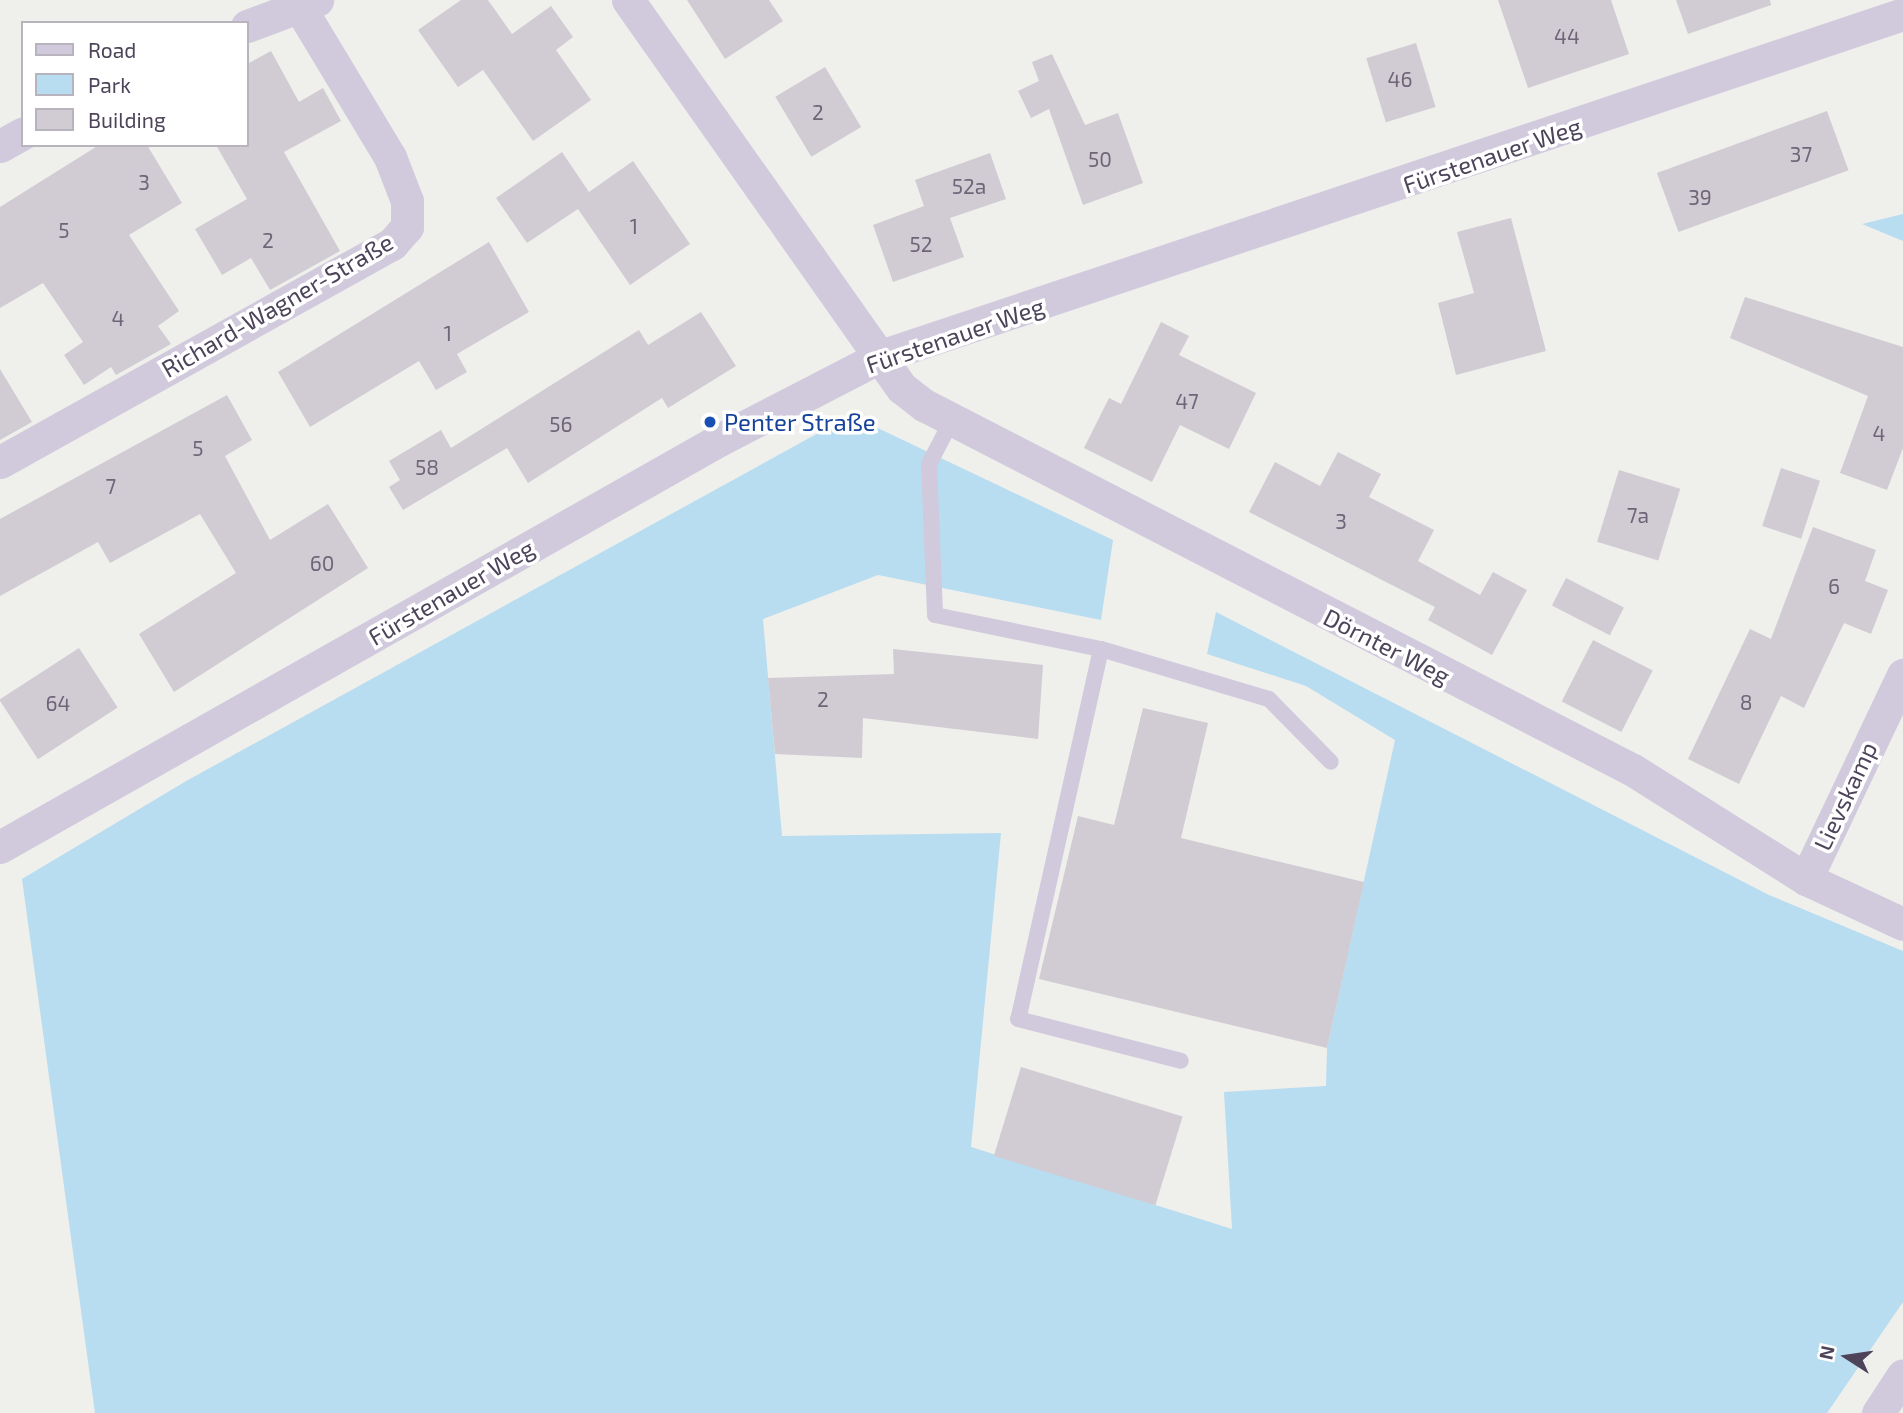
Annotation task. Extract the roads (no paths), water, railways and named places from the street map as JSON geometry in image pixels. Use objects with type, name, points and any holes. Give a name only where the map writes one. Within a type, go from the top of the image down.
[{"type":"street","points":[[628,0],[884,355]]},
{"type":"street","points":[[248,26],[308,3]]},
{"type":"street","name":"Richard-Wagner-Straße","points":[[0,462],[392,244],[407,227],[407,201],[390,156],[308,3]]},
{"type":"street","name":"Fürstenauer Weg","points":[[0,847],[719,440],[884,355],[1903,14]]},
{"type":"street","points":[[0,146],[21,134]]},
{"type":"street","name":"Dörnter Weg","points":[[884,355],[902,388],[952,420],[1633,770],[1806,879],[1903,924]]},
{"type":"street","name":"Lievskamp","points":[[1806,879],[1903,675]]},
{"type":"street","points":[[1878,1413],[1903,1375]]},
{"type":"lane","points":[[952,420],[929,464],[934,615],[1101,649],[1269,699],[1331,762]]},
{"type":"lane","points":[[1101,649],[1018,1018],[1181,1062]]},
{"type":"place","name":"Penter Straße","points":[[710,422]]}]
